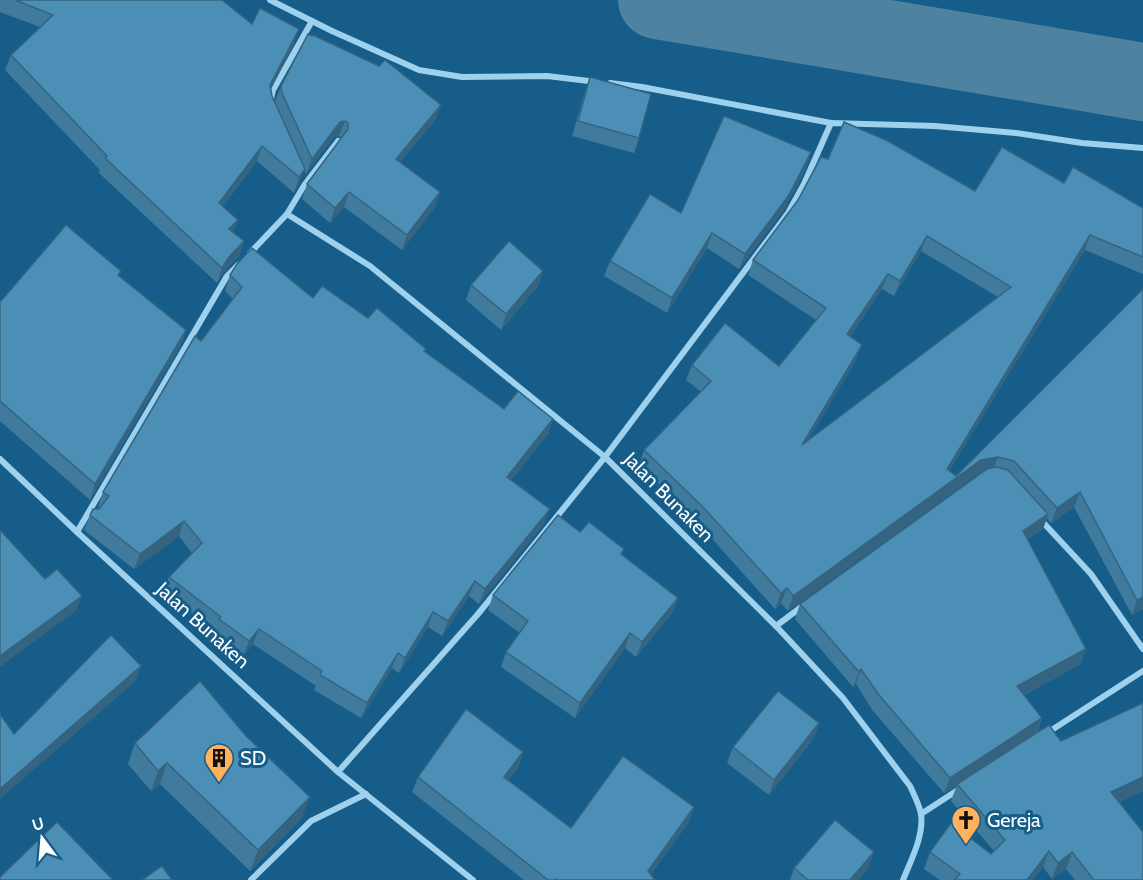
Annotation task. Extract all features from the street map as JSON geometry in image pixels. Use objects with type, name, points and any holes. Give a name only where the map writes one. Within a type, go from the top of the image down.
[{"type":"street","points":[[270,0],[419,70],[462,77],[547,76],[642,87],[831,123],[935,126],[1143,148]]},
{"type":"street","points":[[271,109],[270,100],[273,90],[312,21]]},
{"type":"street","points":[[338,771],[478,614],[604,457],[788,213],[804,184],[831,123]]},
{"type":"street","points":[[76,532],[227,276],[287,214],[305,184],[338,141]]},
{"type":"street","points":[[300,173],[305,184]]},
{"type":"street","name":"Jalan Bunaken","points":[[287,214],[370,266],[604,457],[776,626],[843,698],[910,786],[921,814]]},
{"type":"street","name":"Jalan Bunaken","points":[[0,459],[76,532],[338,771],[473,880]]},
{"type":"street","points":[[1036,514],[1091,574],[1143,649]]},
{"type":"street","points":[[776,626],[814,598]]},
{"type":"street","points":[[1037,740],[1143,671]]},
{"type":"street","points":[[903,880],[915,849],[921,814],[969,783]]},
{"type":"street","points":[[250,880],[311,821],[366,794]]},
{"type":"building","points":[[15,0],[222,0],[252,24],[260,8],[299,29],[270,85],[272,96],[305,169],[299,177],[262,146],[219,203],[238,220],[229,229],[244,241],[222,268],[105,158],[107,156],[11,55],[53,15]]},
{"type":"building","points":[[308,34],[379,66],[385,60],[441,105],[396,159],[440,192],[407,235],[349,192],[335,208],[307,184],[348,129],[348,123],[340,122],[312,159],[282,93],[281,86]]},
{"type":"building","points":[[590,77],[651,94],[639,138],[578,121]]},
{"type":"building","points":[[724,116],[811,152],[789,195],[745,254],[712,233],[672,298],[610,261],[650,194],[681,213]]},
{"type":"building","points":[[844,122],[888,141],[975,191],[1002,147],[1064,183],[1073,167],[1143,208],[1143,257],[1090,235],[947,469],[956,476],[1143,289],[1143,597],[1137,600],[1080,492],[1057,508],[1014,461],[998,457],[981,460],[793,596],[787,588],[781,593],[703,507],[644,450],[711,381],[692,365],[725,323],[779,366],[826,308],[753,260],[798,200],[821,157],[828,159]],"holes":[[[927,236],[1011,287],[802,445],[862,345],[847,334],[888,274],[900,281]]]},
{"type":"building","points":[[66,225],[121,271],[118,275],[186,330],[95,484],[0,401],[0,301]]},
{"type":"building","points":[[509,241],[543,271],[506,314],[471,285]]},
{"type":"building","points":[[252,248],[313,298],[322,286],[368,318],[377,308],[426,349],[424,351],[504,409],[518,391],[553,419],[507,477],[550,509],[485,589],[475,581],[448,621],[433,612],[405,658],[398,653],[367,703],[320,675],[322,671],[259,629],[249,641],[169,577],[202,543],[184,521],[140,554],[90,515],[93,509],[99,509],[109,496],[103,492],[195,336],[201,341],[242,287],[230,275]]},
{"type":"building","points":[[996,467],[1008,470],[1048,514],[1023,531],[1086,649],[1017,686],[1042,718],[950,778],[879,695],[861,669],[859,672],[800,604],[987,469]]},
{"type":"building","points":[[558,515],[580,532],[589,522],[624,549],[621,554],[678,598],[642,642],[630,633],[580,703],[506,652],[528,621],[493,595]]},
{"type":"building","points":[[0,530],[45,579],[57,569],[82,596],[0,656]]},
{"type":"building","points":[[111,635],[141,666],[0,789],[0,714],[14,734]]},
{"type":"building","name":"SD","points":[[200,681],[246,736],[310,797],[258,850],[167,763],[158,771],[135,743]]},
{"type":"building","points":[[778,691],[819,723],[774,780],[733,747]]},
{"type":"building","points":[[1143,703],[1143,777],[1111,792],[1143,832],[1143,880],[1094,880],[1072,852],[1058,863],[1049,851],[1027,880],[954,880],[960,874],[930,852],[951,823],[991,854],[1005,840],[957,784],[1049,725],[1061,741]]},
{"type":"building","points":[[466,709],[523,752],[504,777],[571,828],[623,756],[694,807],[648,871],[655,880],[548,880],[418,777]]},
{"type":"building","points":[[835,820],[874,852],[850,880],[808,880],[794,868]]},
{"type":"building","points":[[57,822],[113,880],[0,880],[0,877]]},
{"type":"building","points":[[162,866],[172,880],[142,880]]},
{"type":"waterway","points":[[657,0],[1143,82]]},
{"type":"place","name":"SD","points":[[219,784]]},
{"type":"place","name":"Gereja","points":[[966,846]]}]
